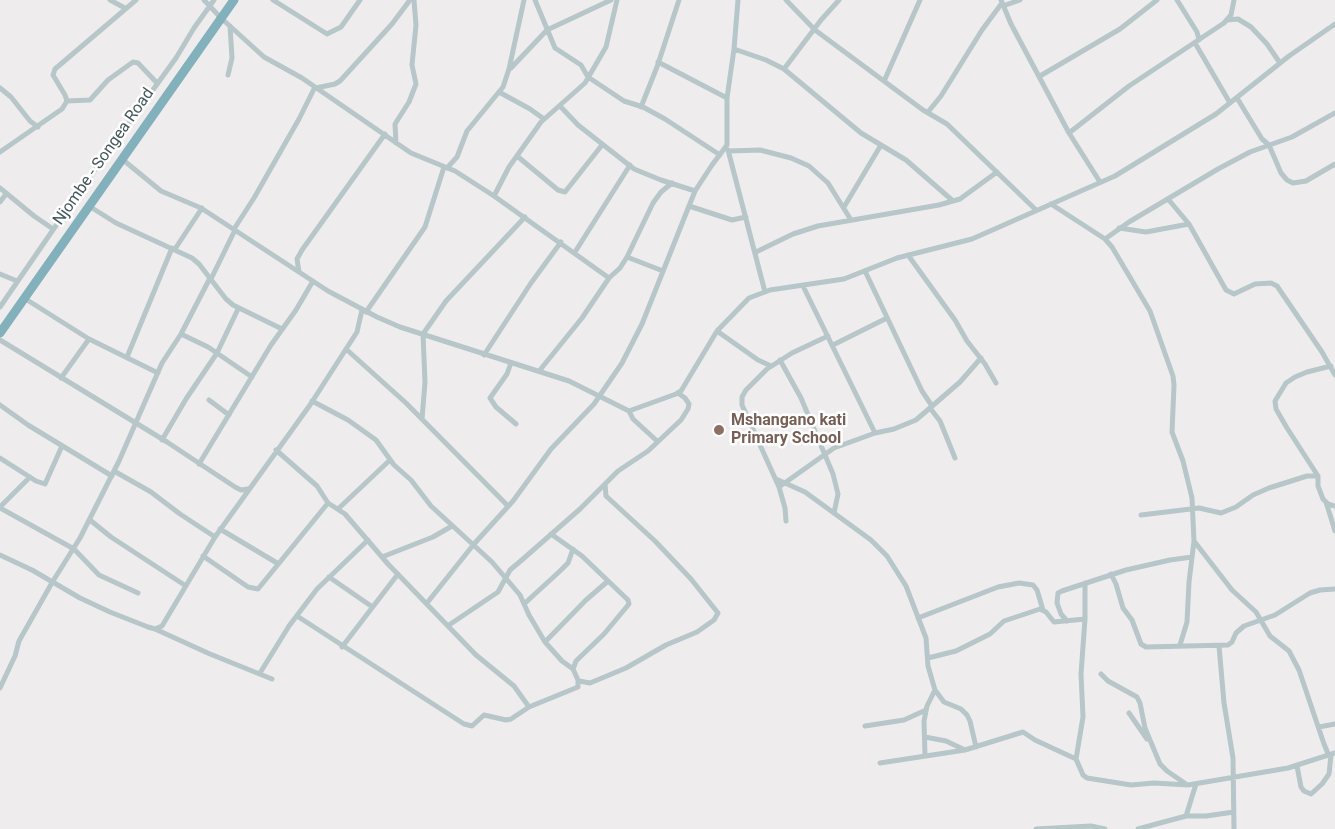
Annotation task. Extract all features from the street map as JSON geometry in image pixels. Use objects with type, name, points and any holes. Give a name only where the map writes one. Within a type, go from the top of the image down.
[{"type":"highway","name":"Njombe - Songea Road","points":[[0,333],[234,0]]},
{"type":"street","points":[[110,0],[125,8]]},
{"type":"street","points":[[67,101],[53,75],[55,69],[136,0]]},
{"type":"street","points":[[204,0],[264,57],[315,88],[396,143],[494,195],[609,278]]},
{"type":"street","points":[[0,307],[53,229],[180,53],[214,0]]},
{"type":"street","points":[[273,0],[327,34],[341,27],[360,0]]},
{"type":"street","points":[[315,88],[339,81],[412,0]]},
{"type":"street","points":[[396,143],[395,124],[409,102],[416,84],[412,65],[416,25],[412,0]]},
{"type":"street","points":[[155,629],[165,623],[220,529],[312,401],[357,332],[364,311],[425,227],[445,168],[457,157],[467,131],[503,87],[510,69],[524,0]]},
{"type":"street","points":[[536,0],[555,48],[581,65],[588,77],[624,101],[665,119],[720,155]]},
{"type":"street","points":[[510,69],[547,30],[611,0]]},
{"type":"street","points":[[494,195],[517,156],[544,119],[582,88],[606,48],[617,0]]},
{"type":"street","points":[[641,107],[679,0]]},
{"type":"street","points":[[738,0],[727,98],[728,148],[765,292]]},
{"type":"street","points":[[786,0],[815,30],[947,124],[1036,210]]},
{"type":"street","points":[[784,69],[839,0]]},
{"type":"street","points":[[885,80],[920,0]]},
{"type":"street","points":[[928,112],[1002,3],[1020,0]]},
{"type":"street","points":[[1040,76],[1120,29],[1157,0]]},
{"type":"street","points":[[1177,0],[1197,32],[1197,42],[1230,103]]},
{"type":"street","points":[[1228,20],[1234,0]]},
{"type":"street","points":[[1002,3],[1069,133],[1100,183]]},
{"type":"street","points":[[1069,133],[1129,86],[1228,20],[1238,19],[1251,27],[1280,63]]},
{"type":"street","points":[[629,411],[678,393],[717,331],[749,298],[765,292],[844,279],[908,255],[972,239],[1100,183],[1139,162],[1216,114],[1280,63],[1335,24]]},
{"type":"street","points":[[228,75],[232,58],[230,26]]},
{"type":"street","points":[[734,49],[784,69],[861,133],[906,160],[953,201]]},
{"type":"street","points":[[67,101],[90,100],[108,80],[133,62],[138,63],[157,83]]},
{"type":"street","points":[[658,62],[727,98]]},
{"type":"street","points":[[0,88],[38,127]]},
{"type":"street","points":[[0,688],[15,656],[19,641],[90,520],[168,352],[181,334],[235,230],[315,88]]},
{"type":"street","points":[[499,92],[544,119]]},
{"type":"street","points":[[1237,98],[1262,139],[1269,145],[1281,173],[1293,183],[1306,181],[1335,164]]},
{"type":"street","points":[[0,152],[62,109],[67,101]]},
{"type":"street","points":[[560,106],[578,125],[630,165],[645,174],[695,191]]},
{"type":"street","points":[[1105,239],[1119,228],[1218,169],[1292,137],[1335,113]]},
{"type":"street","points":[[299,272],[298,256],[322,219],[385,134]]},
{"type":"street","points":[[517,156],[558,190],[565,192],[602,145]]},
{"type":"street","points":[[844,207],[881,145]]},
{"type":"street","points":[[427,603],[508,506],[551,449],[581,419],[622,363],[642,324],[695,191],[720,155],[728,148],[760,150],[800,162],[822,177],[851,220]]},
{"type":"street","points":[[122,158],[161,190],[202,208],[313,281],[364,311],[385,322],[484,355],[540,370],[600,395],[629,411],[633,419],[657,441]]},
{"type":"street","points":[[575,252],[630,165]]},
{"type":"street","points":[[756,252],[793,234],[818,226],[939,205],[960,199],[997,172]]},
{"type":"street","points":[[540,370],[582,318],[609,278],[620,268],[653,203],[672,183]]},
{"type":"street","points":[[0,188],[53,229]]},
{"type":"street","points":[[0,201],[6,194]]},
{"type":"street","points":[[1168,199],[1189,224],[1230,294],[1264,282],[1277,286],[1335,375]]},
{"type":"street","points":[[1051,204],[1105,239],[1112,247],[1141,294],[1156,327],[1173,376],[1172,432],[1183,461],[1192,508],[1194,541],[1188,616],[1180,645]]},
{"type":"street","points":[[89,206],[116,223],[173,248],[199,264],[226,299],[238,309],[282,329]]},
{"type":"street","points":[[689,206],[732,220],[746,218]]},
{"type":"street","points":[[127,357],[173,248],[202,208]]},
{"type":"street","points":[[422,419],[423,334],[458,287],[525,217]]},
{"type":"street","points":[[1119,228],[1146,232],[1189,224]]},
{"type":"street","points":[[484,355],[561,242]]},
{"type":"street","points":[[908,255],[981,358],[996,383]]},
{"type":"street","points":[[286,263],[298,256]]},
{"type":"street","points":[[627,257],[663,271]]},
{"type":"street","points":[[865,271],[922,391],[940,421],[955,458]]},
{"type":"street","points":[[0,274],[17,281]]},
{"type":"street","points":[[199,464],[313,281]]},
{"type":"street","points":[[803,286],[875,433]]},
{"type":"street","points":[[24,298],[89,339],[158,373]]},
{"type":"street","points":[[162,440],[217,353],[238,309]]},
{"type":"street","points":[[833,345],[887,318]]},
{"type":"street","points":[[717,331],[758,360],[771,366]]},
{"type":"street","points":[[181,334],[217,353],[252,377]]},
{"type":"street","points":[[786,521],[779,487],[742,405],[742,397],[746,390],[771,366],[828,336]]},
{"type":"street","points":[[61,378],[89,339]]},
{"type":"street","points":[[0,340],[239,489],[248,489]]},
{"type":"street","points":[[346,349],[422,419],[508,506]]},
{"type":"street","points":[[779,487],[834,448],[916,420],[960,382],[981,358]]},
{"type":"street","points":[[780,360],[801,398],[837,487],[834,513]]},
{"type":"street","points":[[511,363],[507,375],[490,398],[496,407],[516,424]]},
{"type":"street","points":[[1331,366],[1295,377],[1286,384],[1275,401],[1281,418],[1318,476],[1318,486],[1326,502],[1335,531]]},
{"type":"street","points":[[449,625],[498,592],[510,570],[618,471],[648,451],[681,420],[688,409],[688,400],[678,393]]},
{"type":"street","points":[[209,400],[229,415]]},
{"type":"street","points":[[297,616],[342,647],[469,726],[489,715],[506,720],[529,707],[579,686],[579,680],[573,669],[562,661],[545,642],[520,595],[474,544],[431,506],[411,480],[390,460],[376,440],[348,420],[312,401]]},
{"type":"street","points":[[0,405],[62,446],[151,492],[215,537]]},
{"type":"street","points":[[0,458],[45,484],[62,446]]},
{"type":"street","points":[[276,450],[317,486],[328,503],[356,525],[382,557],[481,659],[514,686],[529,707]]},
{"type":"street","points":[[338,509],[390,460]]},
{"type":"street","points":[[1141,515],[1192,508],[1217,513],[1226,512],[1269,488],[1307,476],[1318,476]]},
{"type":"street","points":[[30,477],[0,508],[74,549],[99,575],[138,593]]},
{"type":"street","points":[[776,479],[805,492],[880,548],[906,586],[926,639],[935,690],[944,702],[967,715],[976,747]]},
{"type":"street","points":[[579,680],[590,683],[626,668],[666,645],[697,632],[714,620],[718,613],[655,540],[606,496],[605,484]]},
{"type":"street","points":[[1326,502],[1335,506]]},
{"type":"street","points":[[203,556],[254,590],[262,584],[328,503]]},
{"type":"street","points":[[90,520],[111,537],[186,586]]},
{"type":"street","points":[[382,557],[433,537],[452,526]]},
{"type":"street","points":[[220,529],[277,563]]},
{"type":"street","points":[[551,534],[573,549],[628,600],[627,607],[576,661],[573,669]]},
{"type":"street","points":[[260,673],[297,616],[329,577],[368,540]]},
{"type":"street","points":[[1194,541],[1232,590],[1256,612],[1270,636],[1288,651],[1295,661],[1318,727],[1333,755],[1329,774],[1311,794],[1300,787],[1297,765]]},
{"type":"street","points":[[524,604],[560,571],[568,562],[573,549]]},
{"type":"street","points":[[0,555],[110,612],[272,679]]},
{"type":"street","points":[[1068,621],[1058,609],[1056,597],[1058,593],[1111,574],[1192,557]]},
{"type":"street","points":[[342,647],[371,606],[398,574]]},
{"type":"street","points":[[1111,574],[1120,602],[1132,620],[1142,646],[1219,646],[1232,642],[1239,630],[1275,615],[1310,593],[1335,589]]},
{"type":"street","points":[[329,577],[371,606]]},
{"type":"street","points":[[545,642],[586,600],[608,582]]},
{"type":"street","points":[[918,618],[998,587],[1019,582],[1033,585],[1037,590],[1043,610],[1054,622],[1085,619]]},
{"type":"street","points":[[1085,583],[1081,674],[1083,729],[1076,759],[1083,775],[1087,778],[1131,785],[1154,783],[1188,785],[1297,765],[1333,755]]},
{"type":"street","points":[[928,657],[962,648],[990,634],[1004,621],[1032,611],[1043,610]]},
{"type":"street","points":[[1219,646],[1224,703],[1233,758],[1234,829]]},
{"type":"street","points":[[1101,674],[1137,698],[1145,728],[1162,768],[1188,785]]},
{"type":"street","points":[[925,755],[924,721],[935,690]]},
{"type":"street","points":[[865,726],[904,720],[926,710]]},
{"type":"street","points":[[1129,713],[1153,744]]},
{"type":"street","points":[[1318,727],[1335,724]]},
{"type":"street","points":[[880,763],[965,750],[1023,732],[1076,759]]},
{"type":"street","points":[[925,737],[946,741],[965,750]]},
{"type":"street","points":[[1186,816],[1196,784]]},
{"type":"street","points":[[1138,829],[1186,816],[1234,812]]},
{"type":"street","points":[[1036,829],[1091,826],[1105,829]]},
{"type":"place","name":"Mshangano kati Primary School","points":[[719,430]]}]
